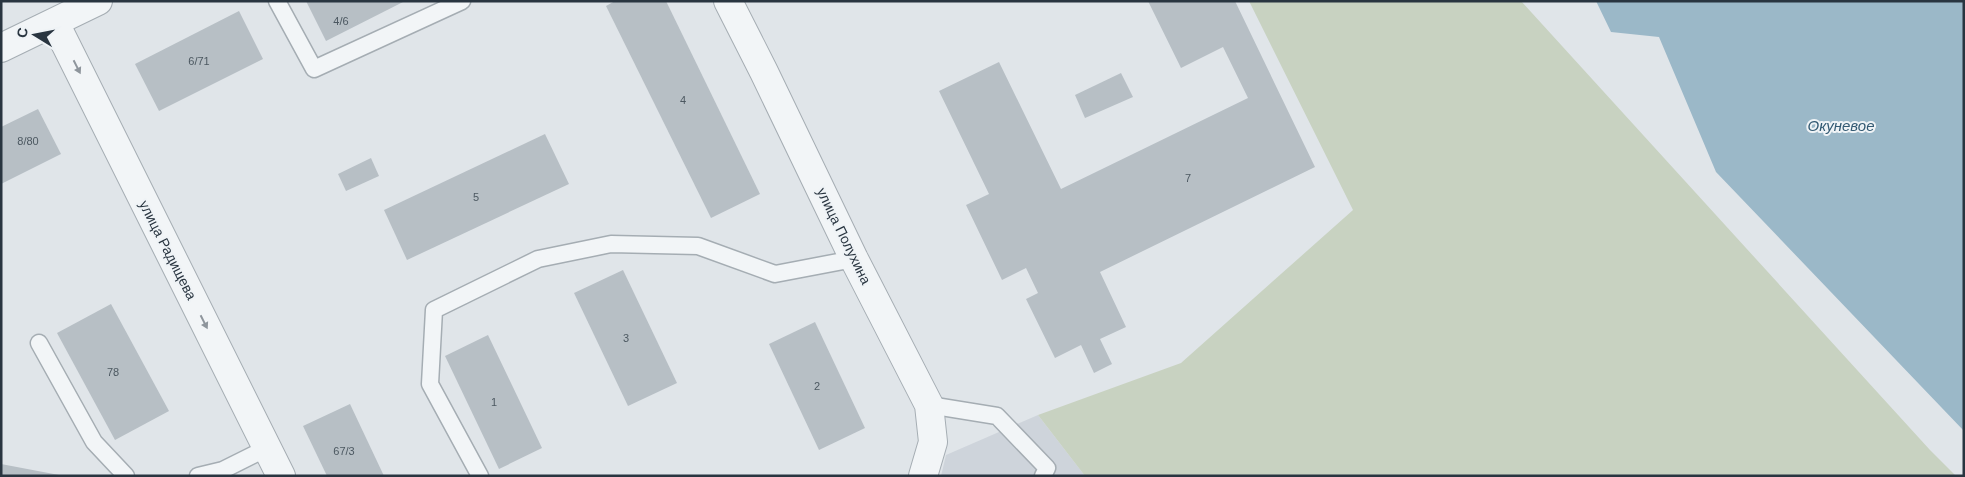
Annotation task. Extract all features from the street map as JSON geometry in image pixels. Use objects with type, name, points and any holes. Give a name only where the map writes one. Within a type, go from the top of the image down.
[{"type":"street","points":[[1,48],[98,1]]},
{"type":"street","name":"улица Полухина","points":[[728,1],[854,259],[930,405],[933,442],[924,476]]},
{"type":"street","name":"улица Радищева","points":[[55,23],[281,476]]},
{"type":"lane","points":[[277,1],[314,69],[462,1]]},
{"type":"lane","points":[[480,476],[430,384],[434,310],[538,259],[611,244],[698,246],[775,274],[854,259]]},
{"type":"lane","points":[[39,343],[94,442],[126,476]]},
{"type":"lane","points":[[930,405],[997,416],[1046,468],[1043,476]]},
{"type":"lane","points":[[198,476],[223,470],[267,448]]},
{"type":"shaded area","points":[[1038,415],[1085,476],[941,476],[946,455]]},
{"type":"green space","points":[[1249,1],[1521,1],[1930,450],[1956,476],[1085,476],[1038,415],[1181,363],[1353,210]]},
{"type":"water","name":"Окуневое","points":[[1596,1],[1964,1],[1964,431],[1716,172],[1659,37],[1611,32]]},
{"type":"building","points":[[306,1],[405,1],[326,41]]},
{"type":"building","points":[[615,1],[666,1],[760,194],[711,218],[606,6]]},
{"type":"building","points":[[1148,1],[1235,1],[1315,167],[1100,272],[1126,327],[1100,339],[1112,364],[1094,373],[1081,345],[1055,358],[1026,299],[1038,293],[1026,268],[1002,280],[966,205],[989,194],[939,91],[999,62],[1061,189],[1248,98],[1223,47],[1181,68]]},
{"type":"building","points":[[239,11],[263,59],[159,111],[135,64]]},
{"type":"building","points":[[1121,73],[1133,97],[1085,118],[1075,95]]},
{"type":"building","points":[[38,109],[61,154],[1,184],[1,127]]},
{"type":"building","points":[[545,134],[569,184],[407,260],[384,210]]},
{"type":"building","points":[[371,158],[379,176],[346,191],[338,174]]},
{"type":"building","points":[[623,270],[677,383],[628,406],[574,293]]},
{"type":"building","points":[[111,304],[169,411],[115,440],[57,333]]},
{"type":"building","points":[[815,322],[865,428],[819,450],[769,344]]},
{"type":"building","points":[[488,335],[542,448],[499,469],[445,356]]},
{"type":"building","points":[[350,404],[384,476],[327,476],[303,426]]},
{"type":"building","points":[[1,464],[59,475],[59,476],[1,476]]}]
